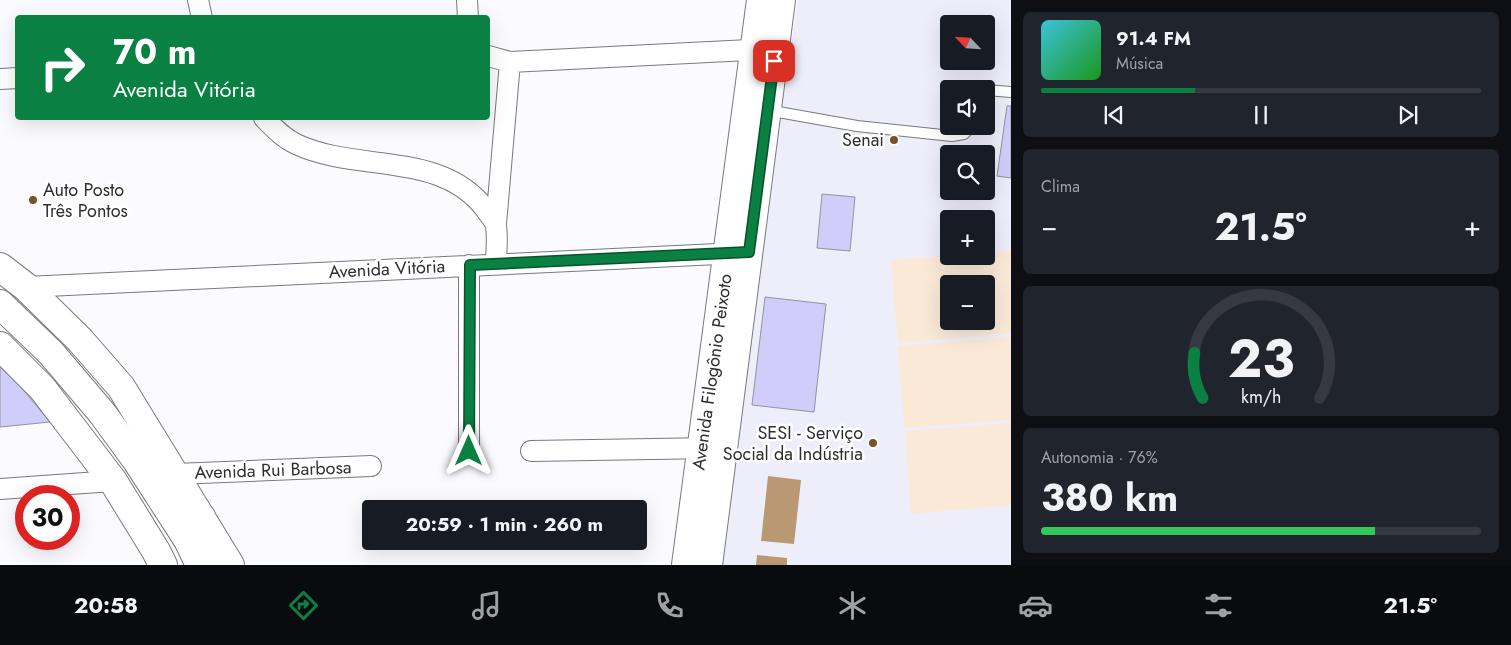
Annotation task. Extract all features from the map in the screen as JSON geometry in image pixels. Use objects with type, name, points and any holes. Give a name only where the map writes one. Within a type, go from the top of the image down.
[{"type":"main road","name":"Avenida Filogônio Peixoto","points":[[761,0],[765,50]]},
{"type":"main road","name":"Avenida Filogônio Peixoto","points":[[708,565],[713,448],[738,253],[765,50],[781,0]]},
{"type":"main road","points":[[0,267],[26,287],[80,340],[121,387],[175,474],[200,565]]},
{"type":"main road","points":[[0,304],[51,353],[102,413],[213,565]]},
{"type":"main road","points":[[0,346],[42,388],[113,481],[163,565]]},
{"type":"main road","name":"Avenida Filogônio Peixoto","points":[[686,565],[713,448]]},
{"type":"main road","points":[[194,541],[230,565]]},
{"type":"street","points":[[198,0],[201,15]]},
{"type":"street","points":[[467,0],[468,15]]},
{"type":"street","points":[[490,57],[510,62],[765,50]]},
{"type":"street","points":[[496,264],[496,224],[510,62]]},
{"type":"street","points":[[0,78],[15,78]]},
{"type":"street","points":[[266,120],[280,134],[297,144],[328,155],[383,162],[431,172],[458,184],[480,203],[496,224]]},
{"type":"street","name":"Avenida Vitória","points":[[26,287],[738,253]]},
{"type":"street","points":[[469,451],[470,265]]},
{"type":"street","points":[[531,451],[713,448]]},
{"type":"street","name":"Avenida Rui Barbosa","points":[[175,474],[371,466]]},
{"type":"street","points":[[0,489],[113,481]]},
{"type":"lane","points":[[995,91],[1011,92]]},
{"type":"lane","points":[[757,108],[857,126],[940,135]]},
{"type":"lane","points":[[942,135],[958,135]]},
{"type":"shaded area","name":"SESI - Serviço Social da Indústria","points":[[798,0],[1011,0],[1011,565],[721,565],[757,268]]},
{"type":"shaded area","points":[[1011,251],[1011,333],[898,343],[891,260],[940,257],[940,265],[995,265],[995,252]]},
{"type":"shaded area","points":[[1011,337],[1011,420],[904,428],[898,346]]},
{"type":"shaded area","points":[[1011,423],[1011,505],[911,514],[905,431]]},
{"type":"shaded area","points":[[768,476],[801,480],[794,544],[761,541]]},
{"type":"shaded area","points":[[757,555],[787,558],[787,565],[756,565]]},
{"type":"building","points":[[1007,106],[1011,106],[1011,178],[997,176]]},
{"type":"building","points":[[822,194],[855,197],[850,251],[817,248]]},
{"type":"building","points":[[765,297],[826,304],[814,412],[752,405]]},
{"type":"building","points":[[1,363],[50,422],[0,427]]},
{"type":"place","name":"Senai","points":[[894,140]]},
{"type":"place","name":"Auto Posto Três Pontos","points":[[33,200]]},
{"type":"place","name":"SESI - Serviço Social da Indústria","points":[[873,443]]},
{"type":"route","points":[[469,451],[470,265],[749,252],[774,61]]}]
